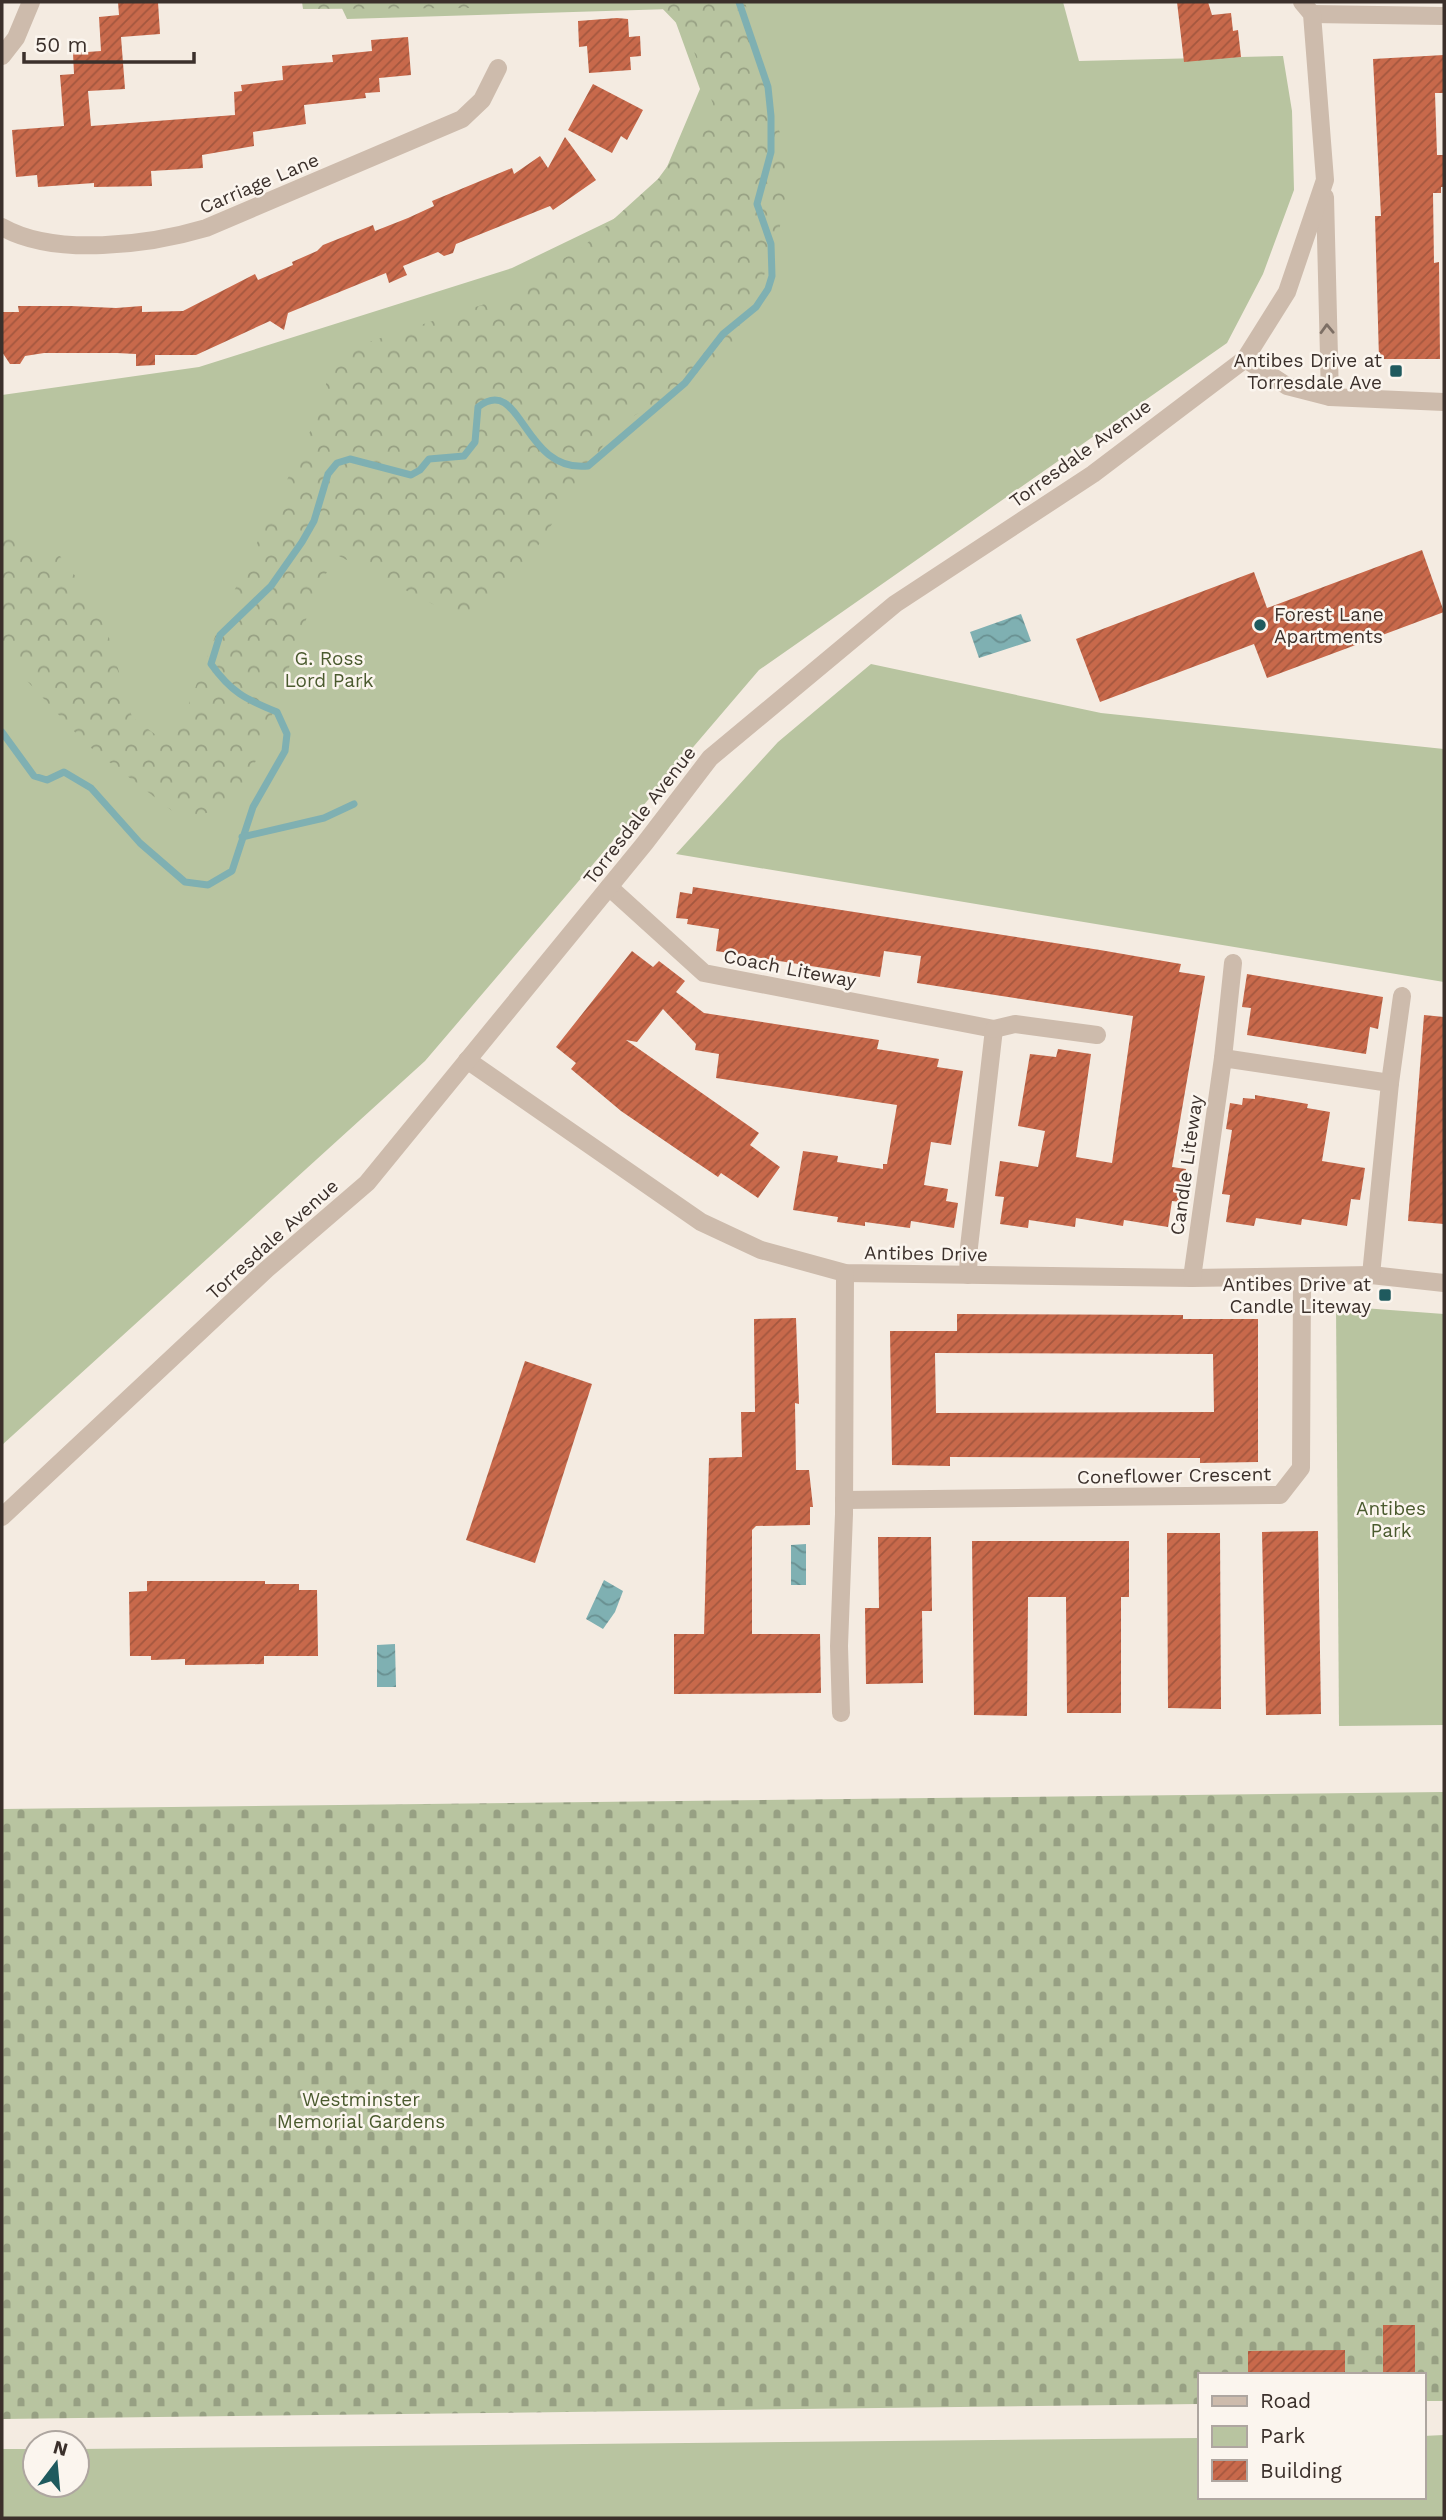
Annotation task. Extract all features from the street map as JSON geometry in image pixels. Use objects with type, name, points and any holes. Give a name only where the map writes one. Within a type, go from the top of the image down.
[{"type":"street","points":[[2,56],[16,37],[31,2]]},
{"type":"street","points":[[1307,8],[1444,16]]},
{"type":"street","name":"Torresdale Avenue","points":[[1307,8],[1325,180],[1324,237],[1330,397]]},
{"type":"street","name":"Carriage Lane","points":[[2,228],[22,239],[65,244],[166,240],[206,229],[462,119],[482,100],[498,68]]},
{"type":"street","name":"Torresdale Avenue","points":[[2,1517],[267,1269],[367,1183],[609,887],[710,758],[895,604],[1093,474],[1245,359],[1287,292],[1325,180]]},
{"type":"street","points":[[1245,359],[1287,386],[1330,397],[1444,402]]},
{"type":"street","name":"Coach Liteway","points":[[609,887],[704,973],[994,1028],[1015,1024],[1097,1035]]},
{"type":"street","name":"Candle Liteway","points":[[1192,1278],[1223,1058],[1233,963]]},
{"type":"street","points":[[1371,1275],[1390,1083],[1402,996]]},
{"type":"street","points":[[968,1275],[968,1247],[994,1028]]},
{"type":"street","points":[[1223,1058],[1390,1083]]},
{"type":"street","name":"Antibes Drive","points":[[467,1060],[701,1222],[761,1251],[845,1273],[1192,1278],[1371,1275],[1444,1283]]},
{"type":"street","points":[[841,1713],[839,1646],[844,1500],[845,1273]]},
{"type":"street","name":"Coneflower Crescent","points":[[844,1500],[1280,1495],[1301,1468],[1302,1278]]},
{"type":"green space","points":[[302,2],[511,2],[469,8],[303,9]]},
{"type":"green space","name":"G. Ross Lord Park","points":[[339,2],[1063,2],[1079,61],[1283,56],[1292,111],[1294,190],[1263,274],[1227,343],[759,670],[425,1061],[2,1445],[2,395],[199,367],[512,268],[653,200],[700,89],[671,9],[347,19]]},
{"type":"green space","points":[[656,2],[745,2],[790,171],[776,248],[726,361],[615,427],[506,595],[456,616],[337,555],[317,589],[241,802],[184,820],[86,744],[2,654],[2,535],[60,556],[101,610],[132,717],[172,747],[227,606],[316,419],[335,353],[500,299],[585,245],[658,179],[713,104],[688,35]]},
{"type":"green space","points":[[871,664],[1101,713],[1444,749],[1444,982],[676,854],[778,742]]},
{"type":"green space","name":"Antibes Park","points":[[1336,1306],[1444,1314],[1444,1725],[1339,1726]]},
{"type":"green space","name":"Westminster Memorial Gardens","points":[[1444,1792],[1444,2401],[1425,2401],[1425,2373],[1198,2373],[1198,2404],[2,2419],[2,1809]]},
{"type":"green space","points":[[1444,2435],[1444,2518],[2,2518],[2,2449],[21,2449],[21,2499],[91,2499],[91,2449],[1198,2438],[1198,2499],[1425,2499],[1425,2436]]},
{"type":"water","points":[[1021,614],[1031,641],[979,658],[970,632]]},
{"type":"water","points":[[806,1544],[806,1585],[791,1585],[791,1545]]},
{"type":"water","points":[[604,1580],[623,1591],[615,1612],[603,1629],[586,1619]]},
{"type":"water","points":[[395,1644],[396,1687],[377,1687],[377,1645]]},
{"type":"building","points":[[118,2],[158,2],[160,34],[121,37],[125,89],[88,91],[91,126],[235,115],[234,92],[242,91],[241,85],[283,80],[282,66],[333,62],[332,55],[372,51],[371,40],[408,37],[411,75],[379,78],[380,92],[365,93],[366,98],[304,105],[306,124],[253,132],[254,146],[202,155],[203,168],[151,171],[152,186],[94,187],[94,183],[38,187],[37,175],[16,177],[12,130],[64,126],[60,75],[74,74],[73,53],[101,51],[99,17],[119,15]]},
{"type":"building","points":[[1177,2],[1208,2],[1212,15],[1231,13],[1233,31],[1238,30],[1241,57],[1184,62]]},
{"type":"building","points":[[628,19],[629,37],[640,36],[641,56],[630,57],[631,70],[589,73],[587,46],[579,47],[578,21]]},
{"type":"building","points":[[1444,55],[1444,93],[1435,93],[1437,155],[1444,155],[1444,187],[1441,187],[1441,193],[1433,193],[1434,263],[1439,262],[1440,359],[1379,359],[1375,216],[1381,216],[1373,59]]},
{"type":"building","points":[[593,84],[643,110],[627,140],[621,136],[612,153],[568,130]]},
{"type":"building","points":[[565,137],[596,180],[553,210],[550,206],[456,244],[453,253],[444,256],[438,252],[403,266],[407,275],[389,283],[386,273],[288,313],[284,330],[270,321],[196,355],[155,355],[155,365],[136,366],[136,354],[117,353],[44,353],[25,356],[20,364],[10,364],[2,352],[2,312],[19,312],[18,306],[142,306],[142,312],[183,311],[255,274],[258,280],[293,265],[292,262],[317,251],[323,245],[373,225],[375,231],[408,218],[434,206],[432,201],[512,168],[514,174],[540,156],[548,168]]},
{"type":"building","name":"Forest Lane Apartments","points":[[1422,550],[1444,612],[1267,678],[1254,644],[1100,702],[1076,639],[1254,572],[1267,608]]},
{"type":"building","points":[[693,887],[1181,964],[1179,972],[1205,976],[1172,1167],[1186,1169],[1181,1202],[1172,1201],[1168,1227],[1124,1220],[1123,1226],[1076,1218],[1075,1227],[1029,1220],[1028,1228],[1000,1224],[1004,1197],[995,1196],[1000,1161],[1038,1167],[1045,1131],[1018,1126],[1030,1054],[1056,1057],[1058,1049],[1091,1054],[1076,1157],[1112,1163],[1133,1016],[917,983],[921,956],[884,951],[880,977],[716,951],[719,929],[687,924],[688,919],[676,918],[680,892],[692,894]]},
{"type":"building","points":[[632,951],[653,967],[659,961],[685,981],[676,992],[704,1013],[879,1040],[877,1049],[939,1059],[937,1067],[963,1071],[951,1145],[931,1142],[924,1185],[948,1189],[946,1201],[958,1203],[954,1228],[911,1221],[910,1228],[865,1222],[865,1226],[837,1222],[838,1217],[793,1210],[803,1151],[838,1156],[837,1162],[883,1169],[883,1164],[887,1164],[897,1105],[716,1078],[719,1054],[695,1050],[696,1044],[663,1009],[637,1042],[626,1040],[759,1133],[750,1145],[780,1167],[758,1198],[721,1173],[718,1177],[621,1111],[571,1069],[576,1063],[556,1047]]},
{"type":"building","points":[[1247,974],[1383,997],[1378,1029],[1370,1027],[1366,1054],[1247,1035],[1251,1008],[1242,1007]]},
{"type":"building","points":[[1424,1015],[1444,1017],[1444,1224],[1408,1221]]},
{"type":"building","points":[[1255,1095],[1308,1104],[1307,1108],[1330,1112],[1322,1161],[1365,1168],[1360,1200],[1351,1199],[1347,1226],[1302,1219],[1301,1225],[1256,1218],[1254,1226],[1226,1222],[1230,1195],[1222,1194],[1232,1130],[1226,1129],[1230,1103],[1242,1105],[1243,1098],[1255,1099]]},
{"type":"building","points":[[957,1314],[1183,1315],[1183,1319],[1258,1319],[1258,1462],[1200,1463],[1200,1458],[950,1457],[950,1466],[892,1465],[890,1331],[957,1331]],"holes":[[[935,1353],[1213,1354],[1214,1412],[936,1413]]]},
{"type":"building","points":[[796,1318],[799,1404],[795,1403],[796,1470],[809,1470],[813,1507],[810,1507],[810,1525],[756,1526],[752,1530],[752,1634],[820,1634],[821,1693],[674,1694],[674,1634],[704,1634],[709,1458],[742,1457],[741,1412],[755,1412],[754,1319]]},
{"type":"building","points":[[525,1361],[592,1384],[535,1563],[466,1540]]},
{"type":"building","points":[[1318,1531],[1321,1714],[1266,1715],[1262,1532]]},
{"type":"building","points":[[1167,1533],[1220,1533],[1221,1709],[1168,1708]]},
{"type":"building","points":[[878,1537],[931,1537],[932,1611],[922,1611],[923,1683],[866,1684],[865,1608],[879,1608]]},
{"type":"building","points":[[972,1541],[1129,1541],[1129,1597],[1121,1597],[1121,1713],[1067,1713],[1066,1597],[1028,1597],[1027,1716],[974,1715]]},
{"type":"building","points":[[147,1581],[265,1581],[265,1584],[299,1584],[299,1590],[317,1590],[318,1656],[264,1656],[264,1664],[185,1665],[185,1659],[151,1660],[151,1656],[130,1656],[129,1592],[147,1591]]},
{"type":"building","points":[[1383,2325],[1415,2325],[1415,2373],[1383,2373]]},
{"type":"building","points":[[1345,2350],[1345,2373],[1248,2373],[1248,2351]]},
{"type":"waterway","points":[[2,732],[34,776],[47,780],[64,772],[91,788],[140,843],[185,882],[208,885],[232,871],[253,807],[285,751],[287,734],[277,712],[240,694],[211,664],[220,635],[271,586],[302,542],[314,521],[328,474],[337,463],[350,459],[411,475],[420,470],[429,459],[464,456],[475,442],[478,407],[493,400],[504,403],[515,413],[549,455],[566,464],[588,466],[685,383],[723,334],[756,307],[768,289],[772,276],[771,244],[757,204],[771,152],[771,116],[768,87],[739,2]]},
{"type":"waterway","points":[[242,837],[324,818],[354,804]]},
{"type":"place","name":"Antibes Drive at Torresdale Ave","points":[[1396,371]]},
{"type":"place","name":"Forest Lane Apartments","points":[[1260,625]]},
{"type":"place","name":"Antibes Drive at Candle Liteway","points":[[1385,1295]]}]
